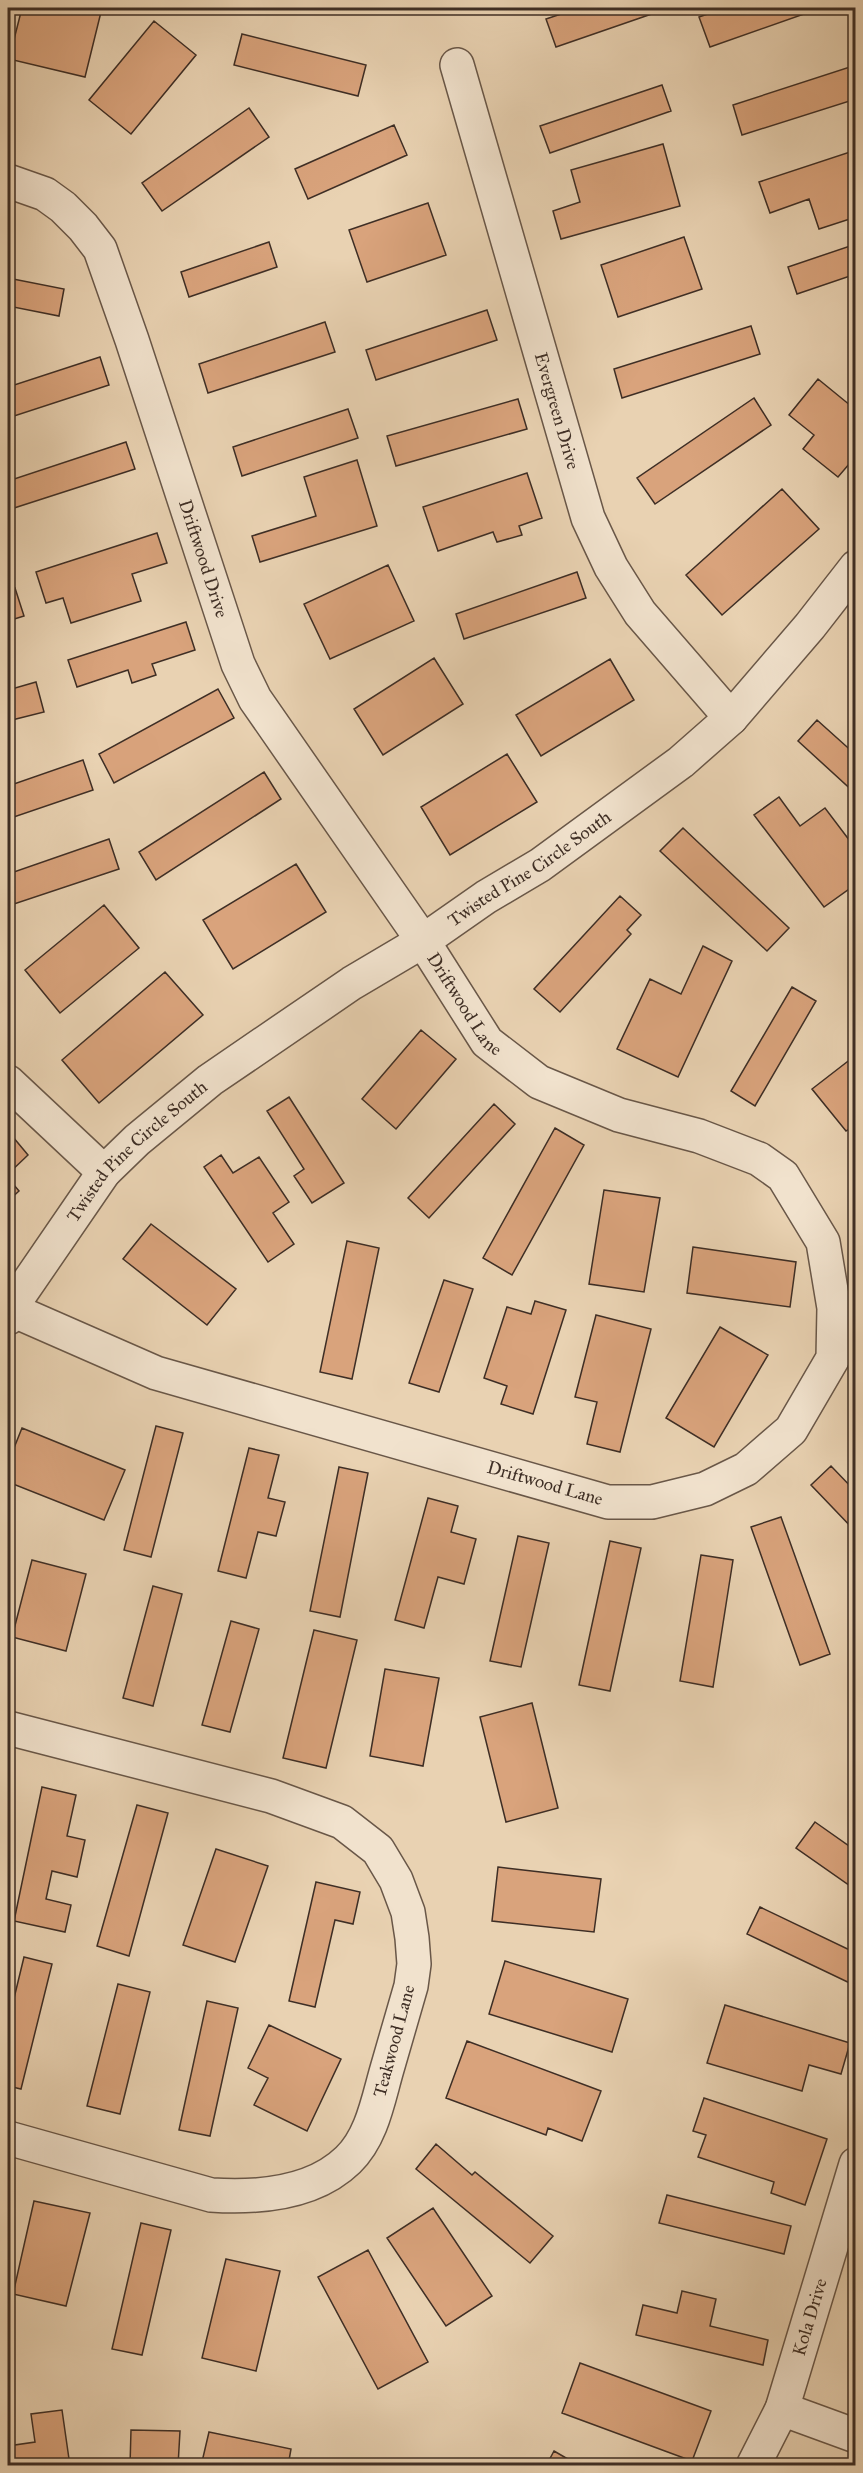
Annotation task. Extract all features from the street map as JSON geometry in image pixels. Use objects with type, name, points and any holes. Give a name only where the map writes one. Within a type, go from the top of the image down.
[{"type":"street","name":"Evergreen Drive","points":[[457,65],[588,518],[611,567],[640,613],[731,718]]},
{"type":"street","name":"Driftwood Drive","points":[[8,181],[45,194],[63,207],[100,249],[136,351],[238,664],[255,699],[423,941]]},
{"type":"street","name":"Twisted Pine Circle South","points":[[9,1314],[104,1172],[137,1140],[210,1080],[352,983],[423,941],[486,897],[540,865],[681,762],[731,718],[810,626],[855,567]]},
{"type":"street","name":"Driftwood Lane","points":[[9,1314],[156,1372],[608,1502],[652,1502],[705,1489],[746,1469],[791,1430],[833,1358],[834,1308],[823,1242],[783,1176],[759,1159],[709,1140],[619,1114],[540,1082],[487,1042],[423,941]]},
{"type":"street","points":[[8,1082],[104,1172]]},
{"type":"street","name":"Teakwood Lane","points":[[8,1728],[271,1796],[342,1822],[378,1851],[396,1880],[408,1912],[414,1964],[411,1986],[370,2127],[349,2159],[333,2172],[305,2186],[242,2198],[211,2195],[8,2138]]},
{"type":"street","name":"Kola Drive","points":[[753,2466],[782,2409],[855,2164]]},
{"type":"street","points":[[782,2409],[855,2436]]},
{"type":"building","points":[[22,8],[102,8],[85,77],[9,59]]},
{"type":"building","points":[[579,8],[669,8],[556,47],[546,19]]},
{"type":"building","points":[[725,8],[821,8],[710,47],[699,17]]},
{"type":"building","points":[[154,21],[196,55],[131,134],[89,100]]},
{"type":"building","points":[[242,34],[366,65],[358,96],[234,65]]},
{"type":"building","points":[[856,65],[856,99],[742,135],[733,105]]},
{"type":"building","points":[[662,85],[671,111],[550,153],[540,126]]},
{"type":"building","points":[[249,108],[269,137],[162,211],[142,183]]},
{"type":"building","points":[[394,125],[407,155],[308,199],[295,169]]},
{"type":"building","points":[[663,144],[680,206],[561,239],[553,211],[580,202],[571,170]]},
{"type":"building","points":[[856,150],[856,217],[819,229],[809,199],[770,213],[759,182]]},
{"type":"building","points":[[428,203],[446,255],[367,282],[349,230]]},
{"type":"building","points":[[684,237],[702,289],[618,317],[601,265]]},
{"type":"building","points":[[269,242],[277,267],[189,297],[181,272]]},
{"type":"building","points":[[856,244],[856,274],[797,294],[788,267]]},
{"type":"building","points":[[8,278],[64,289],[59,316],[8,306]]},
{"type":"building","points":[[487,310],[497,340],[376,380],[366,350]]},
{"type":"building","points":[[325,322],[335,352],[208,393],[199,364]]},
{"type":"building","points":[[751,326],[760,354],[622,398],[614,369]]},
{"type":"building","points":[[100,357],[109,385],[8,418],[8,387]]},
{"type":"building","points":[[818,379],[856,410],[856,456],[838,477],[803,449],[814,435],[789,415]]},
{"type":"building","points":[[754,398],[771,425],[655,504],[637,478]]},
{"type":"building","points":[[518,399],[527,429],[396,466],[387,436]]},
{"type":"building","points":[[348,409],[358,438],[242,476],[233,447]]},
{"type":"building","points":[[126,442],[135,469],[11,509],[8,498],[8,481]]},
{"type":"building","points":[[357,460],[377,526],[260,562],[252,536],[316,516],[304,477]]},
{"type":"building","points":[[527,473],[542,518],[519,526],[522,535],[497,542],[493,532],[438,551],[423,507]]},
{"type":"building","points":[[782,489],[819,529],[722,615],[686,575]]},
{"type":"building","points":[[157,533],[167,563],[132,574],[141,601],[71,623],[63,598],[46,603],[36,572]]},
{"type":"building","points":[[388,565],[414,621],[330,659],[304,604]]},
{"type":"building","points":[[577,572],[586,598],[464,639],[456,614]]},
{"type":"building","points":[[15,588],[24,616],[8,621],[8,590]]},
{"type":"building","points":[[186,622],[195,650],[152,664],[156,675],[132,683],[128,670],[77,687],[68,660]]},
{"type":"building","points":[[434,658],[463,704],[383,755],[354,709]]},
{"type":"building","points":[[610,659],[634,700],[541,756],[516,715]]},
{"type":"building","points":[[36,682],[44,712],[8,721],[8,690]]},
{"type":"building","points":[[218,689],[234,718],[114,783],[99,754]]},
{"type":"building","points":[[817,720],[856,755],[856,794],[798,741]]},
{"type":"building","points":[[507,754],[537,802],[450,855],[421,807]]},
{"type":"building","points":[[83,760],[93,790],[8,819],[8,786]]},
{"type":"building","points":[[264,772],[281,799],[156,880],[139,852]]},
{"type":"building","points":[[779,797],[800,826],[825,808],[856,849],[856,884],[824,907],[754,815]]},
{"type":"building","points":[[683,828],[789,928],[767,951],[660,851]]},
{"type":"building","points":[[109,839],[119,869],[8,906],[8,874]]},
{"type":"building","points":[[296,864],[326,912],[233,969],[203,920]]},
{"type":"building","points":[[620,896],[641,915],[627,930],[631,934],[560,1012],[534,989]]},
{"type":"building","points":[[104,905],[139,948],[60,1013],[25,970]]},
{"type":"building","points":[[703,946],[732,961],[678,1077],[617,1049],[650,979],[681,994]]},
{"type":"building","points":[[165,972],[203,1015],[99,1103],[62,1060]]},
{"type":"building","points":[[792,987],[816,1001],[755,1106],[731,1091]]},
{"type":"building","points":[[421,1030],[456,1059],[396,1129],[362,1099]]},
{"type":"building","points":[[856,1055],[856,1124],[846,1131],[812,1089]]},
{"type":"building","points":[[289,1097],[344,1183],[312,1203],[294,1176],[304,1169],[267,1111]]},
{"type":"building","points":[[494,1104],[515,1124],[429,1218],[408,1198]]},
{"type":"building","points":[[555,1128],[584,1145],[512,1275],[483,1258]]},
{"type":"building","points":[[8,1131],[28,1155],[8,1174]]},
{"type":"building","points":[[221,1155],[233,1173],[259,1157],[289,1202],[273,1213],[294,1244],[268,1262],[204,1167]]},
{"type":"building","points":[[8,1178],[19,1191],[8,1201]]},
{"type":"building","points":[[604,1190],[660,1198],[644,1292],[589,1284]]},
{"type":"building","points":[[151,1224],[236,1289],[207,1325],[123,1259]]},
{"type":"building","points":[[347,1241],[379,1248],[352,1379],[320,1372]]},
{"type":"building","points":[[693,1247],[796,1262],[790,1307],[687,1293]]},
{"type":"building","points":[[444,1280],[473,1289],[439,1392],[409,1383]]},
{"type":"building","points":[[535,1301],[566,1310],[533,1414],[501,1404],[507,1386],[484,1378],[507,1307],[531,1314]]},
{"type":"building","points":[[596,1315],[651,1329],[620,1452],[587,1444],[597,1402],[575,1397]]},
{"type":"building","points":[[720,1327],[768,1355],[714,1447],[666,1418]]},
{"type":"building","points":[[156,1426],[183,1433],[151,1557],[124,1550]]},
{"type":"building","points":[[22,1428],[125,1470],[104,1520],[8,1482],[8,1463]]},
{"type":"building","points":[[249,1448],[279,1455],[268,1498],[285,1502],[276,1536],[258,1532],[246,1578],[218,1571]]},
{"type":"building","points":[[831,1466],[856,1492],[856,1532],[811,1485]]},
{"type":"building","points":[[339,1467],[368,1473],[340,1617],[310,1611]]},
{"type":"building","points":[[428,1498],[458,1506],[451,1532],[476,1539],[464,1584],[438,1577],[424,1628],[395,1620]]},
{"type":"building","points":[[781,1517],[830,1654],[800,1665],[751,1527]]},
{"type":"building","points":[[518,1536],[549,1543],[521,1667],[490,1661]]},
{"type":"building","points":[[610,1541],[641,1548],[610,1691],[579,1685]]},
{"type":"building","points":[[701,1555],[733,1560],[713,1687],[680,1681]]},
{"type":"building","points":[[32,1560],[86,1574],[66,1651],[12,1637]]},
{"type":"building","points":[[153,1586],[182,1594],[153,1706],[123,1698]]},
{"type":"building","points":[[231,1621],[259,1629],[230,1732],[202,1725]]},
{"type":"building","points":[[314,1630],[357,1640],[326,1768],[283,1758]]},
{"type":"building","points":[[385,1669],[439,1678],[423,1766],[370,1756]]},
{"type":"building","points":[[532,1703],[558,1808],[506,1822],[480,1717]]},
{"type":"building","points":[[42,1787],[76,1795],[67,1836],[85,1840],[77,1877],[52,1871],[46,1899],[71,1905],[65,1932],[14,1921]]},
{"type":"building","points":[[137,1805],[168,1813],[129,1956],[97,1946]]},
{"type":"building","points":[[815,1822],[856,1851],[856,1890],[796,1848]]},
{"type":"building","points":[[216,1849],[268,1866],[235,1962],[183,1945]]},
{"type":"building","points":[[498,1867],[601,1879],[594,1932],[492,1921]]},
{"type":"building","points":[[316,1882],[360,1892],[353,1924],[335,1920],[315,2007],[289,2001]]},
{"type":"building","points":[[760,1907],[856,1953],[856,1986],[747,1934]]},
{"type":"building","points":[[24,1957],[52,1964],[21,2089],[8,2086],[8,2023]]},
{"type":"building","points":[[505,1961],[628,1999],[612,2052],[489,2014]]},
{"type":"building","points":[[118,1984],[150,1992],[120,2114],[87,2106]]},
{"type":"building","points":[[207,2001],[238,2008],[210,2136],[179,2130]]},
{"type":"building","points":[[725,2005],[850,2043],[841,2074],[809,2065],[802,2091],[707,2063]]},
{"type":"building","points":[[269,2025],[341,2059],[307,2131],[254,2105],[268,2078],[248,2068]]},
{"type":"building","points":[[467,2041],[601,2091],[582,2141],[548,2128],[546,2135],[446,2098]]},
{"type":"building","points":[[704,2098],[827,2139],[805,2205],[771,2193],[774,2182],[698,2157],[706,2135],[693,2131]]},
{"type":"building","points":[[436,2144],[472,2175],[475,2172],[553,2236],[530,2263],[416,2169]]},
{"type":"building","points":[[667,2195],[791,2226],[784,2254],[659,2223]]},
{"type":"building","points":[[34,2201],[90,2213],[66,2306],[13,2294]]},
{"type":"building","points":[[433,2208],[492,2296],[446,2326],[387,2238]]},
{"type":"building","points":[[141,2223],[171,2230],[142,2355],[112,2349]]},
{"type":"building","points":[[368,2250],[428,2362],[378,2389],[318,2277]]},
{"type":"building","points":[[226,2259],[280,2271],[256,2371],[202,2358]]},
{"type":"building","points":[[682,2291],[716,2299],[710,2326],[768,2340],[763,2365],[636,2335],[643,2305],[677,2313]]},
{"type":"building","points":[[580,2363],[711,2411],[692,2461],[562,2413]]},
{"type":"building","points":[[62,2410],[70,2466],[8,2466],[8,2446],[35,2442],[31,2414]]},
{"type":"building","points":[[131,2430],[180,2431],[178,2466],[130,2466]]},
{"type":"building","points":[[209,2432],[291,2449],[288,2466],[201,2466]]},
{"type":"building","points":[[554,2451],[580,2466],[546,2466]]}]
